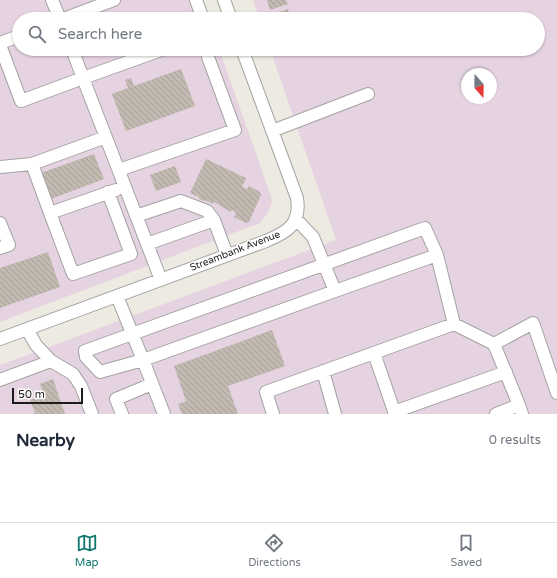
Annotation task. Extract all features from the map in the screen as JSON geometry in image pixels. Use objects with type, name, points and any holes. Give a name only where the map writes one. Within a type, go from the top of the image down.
[{"type":"street","points":[[52,0],[57,12]]},
{"type":"street","points":[[82,12],[114,0]]},
{"type":"street","points":[[196,0],[200,12]]},
{"type":"street","points":[[224,0],[228,12]]},
{"type":"street","points":[[12,39],[0,44],[21,101],[144,56]]},
{"type":"street","points":[[75,56],[161,280]]},
{"type":"street","points":[[245,56],[297,198],[298,208],[296,219],[314,237],[335,291]]},
{"type":"street","points":[[119,170],[235,130],[208,57]]},
{"type":"street","points":[[272,130],[368,94]]},
{"type":"street","points":[[0,167],[32,164],[106,137]]},
{"type":"street","points":[[32,164],[72,274],[131,254],[108,192]]},
{"type":"street","points":[[50,213],[125,186]]},
{"type":"street","points":[[136,216],[181,201],[207,211],[214,220],[227,255]]},
{"type":"street","name":"Streambank Avenue","points":[[0,339],[274,238],[287,230],[296,219]]},
{"type":"street","points":[[147,244],[214,220]]},
{"type":"street","points":[[0,223],[9,245],[0,248]]},
{"type":"street","points":[[437,256],[143,360],[100,372],[86,357],[85,351],[425,228],[437,256],[454,324]]},
{"type":"street","points":[[117,296],[164,414]]},
{"type":"street","points":[[494,344],[533,323],[557,393]]},
{"type":"street","points":[[273,414],[266,392],[454,324],[494,344],[521,410],[496,414]]},
{"type":"street","points":[[27,329],[36,345],[51,361],[73,374],[81,386],[92,414]]},
{"type":"street","points":[[374,353],[394,413],[506,372]]},
{"type":"street","points":[[0,380],[51,361]]},
{"type":"street","points":[[323,372],[335,414]]},
{"type":"street","points":[[122,414],[116,399],[152,384]]},
{"type":"shaded area","points":[[0,0],[202,0],[206,12],[12,12],[12,56],[221,56],[271,196],[272,203],[267,214],[260,223],[0,322]]},
{"type":"shaded area","points":[[253,0],[557,0],[557,414],[0,414],[0,365],[336,240],[272,56],[545,56],[545,12],[257,12]]},
{"type":"building","points":[[267,0],[286,0],[288,4],[270,10]]},
{"type":"building","points":[[288,9],[289,12],[280,12]]},
{"type":"building","points":[[181,69],[195,106],[126,131],[112,94],[128,88],[125,80],[131,78],[134,86]]},
{"type":"building","points":[[94,154],[104,179],[48,200],[38,174]]},
{"type":"building","points":[[206,159],[246,178],[242,187],[247,189],[249,186],[260,192],[261,195],[249,222],[246,223],[234,217],[236,212],[232,210],[231,212],[214,202],[213,204],[205,200],[204,201],[190,193]]},
{"type":"building","points":[[175,166],[181,182],[156,191],[150,175]]},
{"type":"building","points":[[48,252],[60,287],[0,308],[0,268]]},
{"type":"building","points":[[272,330],[285,366],[228,386],[238,414],[182,414],[178,404],[186,401],[174,366]]},
{"type":"building","points":[[53,379],[65,414],[32,414],[35,413],[30,400],[44,395],[40,384]]}]
